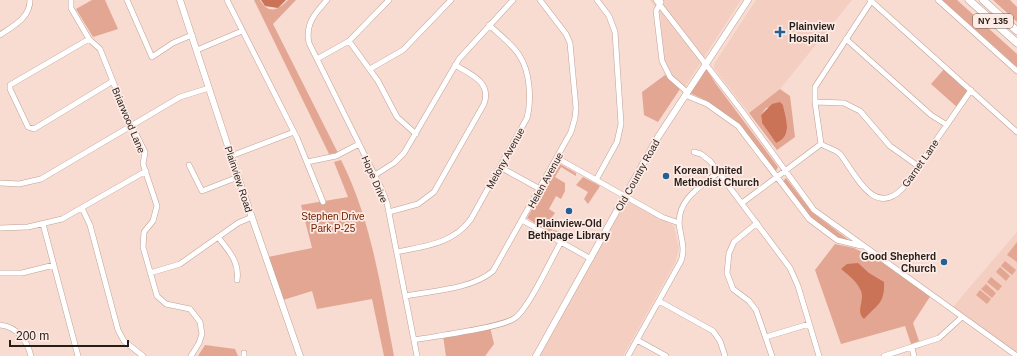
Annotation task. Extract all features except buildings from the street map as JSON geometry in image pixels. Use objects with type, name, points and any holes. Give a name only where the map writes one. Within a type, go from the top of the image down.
[{"type":"highway","name":"NY 135","points":[[969,0],[1017,44]]},
{"type":"highway","name":"NY 135","points":[[984,0],[1017,31]]},
{"type":"main road","name":"Plainview Road","points":[[180,0],[238,177],[300,356]]},
{"type":"main road","name":"Old Country Road","points":[[536,356],[625,196],[686,93],[748,0]]},
{"type":"street","points":[[0,35],[26,15],[30,0]]},
{"type":"street","name":"Briarwood Lane","points":[[70,0],[72,8],[90,39],[100,49],[132,126],[145,152],[143,164],[157,206],[153,221],[142,237],[143,247],[157,296],[166,304]]},
{"type":"street","points":[[127,0],[152,57],[173,43],[192,35]]},
{"type":"street","points":[[227,0],[294,132],[323,202]]},
{"type":"street","name":"Hope Drive","points":[[327,0],[312,16],[308,29],[309,43],[382,190],[389,212],[417,356]]},
{"type":"street","points":[[317,59],[349,41],[389,0]]},
{"type":"street","points":[[370,69],[403,50],[451,0]]},
{"type":"street","points":[[374,175],[400,158],[416,134],[463,53],[513,0]]},
{"type":"street","name":"Helen Avenue","points":[[405,296],[474,283],[486,277],[496,266],[571,132],[576,118],[570,43],[566,34],[540,0]]},
{"type":"street","points":[[596,180],[617,142],[621,124],[615,32],[609,16],[597,0]]},
{"type":"street","points":[[742,203],[821,144],[814,91],[817,82],[871,0],[1017,132]]},
{"type":"street","points":[[938,0],[1017,71]]},
{"type":"street","points":[[659,1],[814,210],[1017,356]]},
{"type":"street","points":[[659,1],[656,11],[662,61],[670,77],[686,93],[707,104],[738,126],[809,219],[837,240],[854,244],[871,252]]},
{"type":"street","name":"Melony Avenue","points":[[397,252],[438,244],[460,231],[471,219],[527,118],[530,108],[528,73],[522,58],[490,25]]},
{"type":"street","points":[[197,50],[242,31]]},
{"type":"street","points":[[90,39],[10,86],[10,89],[28,127],[34,129],[113,81]]},
{"type":"street","points":[[846,39],[930,115],[947,125]]},
{"type":"street","points":[[349,41],[370,69],[397,117],[404,125],[416,134]]},
{"type":"street","points":[[389,212],[418,204],[434,192],[484,104],[486,94],[482,83],[455,65]]},
{"type":"street","points":[[0,183],[19,184],[41,179],[180,98],[209,88]]},
{"type":"street","name":"Garnet Lane","points":[[821,144],[839,154],[868,192],[884,199],[895,196],[918,166],[971,90]]},
{"type":"street","points":[[815,102],[844,103],[860,111],[890,146],[918,166]]},
{"type":"street","points":[[231,156],[294,132]]},
{"type":"street","points":[[307,162],[336,156],[359,144]]},
{"type":"street","points":[[694,152],[706,156],[790,268],[798,286],[819,356]]},
{"type":"street","points":[[557,158],[662,217],[679,223]]},
{"type":"street","points":[[189,165],[202,191],[238,177]]},
{"type":"street","points":[[500,167],[540,189]]},
{"type":"street","points":[[0,228],[19,229],[62,219],[146,171]]},
{"type":"street","points":[[628,356],[660,301],[683,255],[683,242],[679,215],[687,198],[719,172]]},
{"type":"street","points":[[82,208],[90,225],[120,336],[130,347],[143,356]]},
{"type":"street","points":[[150,273],[180,264],[238,223],[252,218]]},
{"type":"street","points":[[522,220],[591,259]]},
{"type":"street","points":[[757,223],[734,242],[729,253],[727,273],[733,289],[749,301],[756,310],[772,356]]},
{"type":"street","points":[[43,224],[78,356]]},
{"type":"street","points":[[218,237],[237,264],[239,272],[237,280]]},
{"type":"street","points":[[414,340],[499,324],[516,318],[526,306],[561,242]]},
{"type":"street","points":[[0,273],[22,273],[54,265]]},
{"type":"street","points":[[660,301],[713,331],[720,341],[725,356]]},
{"type":"street","points":[[163,310],[166,304],[190,309],[200,322],[202,334],[199,343],[191,356]]},
{"type":"street","points":[[884,356],[939,338],[962,317]]},
{"type":"street","points":[[766,337],[810,324]]},
{"type":"street","points":[[0,325],[14,329],[22,336],[32,356]]},
{"type":"street","points":[[638,340],[666,356]]},
{"type":"street","points":[[912,348],[914,356]]},
{"type":"shaded area","points":[[261,0],[286,0],[278,8],[265,6]]},
{"type":"shaded area","points":[[650,0],[741,0],[683,90],[665,75],[660,13]]},
{"type":"shaded area","name":"Plainview Hospital","points":[[756,0],[852,0],[780,89],[749,113],[714,68],[714,64]]},
{"type":"shaded area","points":[[780,102],[783,105],[787,127],[785,136],[776,143],[762,123],[761,115],[772,104]]},
{"type":"shaded area","points":[[625,200],[674,226],[679,249],[675,263],[623,356],[538,356]]},
{"type":"shaded area","points":[[1017,232],[1017,353],[953,307]]},
{"type":"shaded area","points":[[858,263],[869,273],[884,282],[883,295],[880,303],[864,319],[860,313],[862,298],[861,291],[855,281],[841,269],[847,264]]},
{"type":"green space","points":[[92,0],[105,0],[118,29],[93,37],[76,9]]},
{"type":"green space","points":[[254,0],[260,0],[267,8],[274,9],[281,6],[288,0],[296,0],[273,24],[338,153],[329,154]]},
{"type":"green space","points":[[942,0],[957,0],[1017,54],[1017,67]]},
{"type":"green space","points":[[993,0],[1010,0],[1017,7],[1017,22]]},
{"type":"green space","points":[[705,67],[778,167],[776,171],[733,119],[707,101],[688,92]]},
{"type":"green space","points":[[945,68],[971,90],[958,108],[931,84]]},
{"type":"green space","points":[[665,75],[680,89],[658,122],[644,115],[642,92]]},
{"type":"green space","points":[[780,89],[790,96],[795,137],[777,150],[749,113]],"holes":[[[783,105],[787,127],[785,136],[776,143],[762,123],[761,115],[766,108]]]},
{"type":"green space","name":"Stephen Drive Park P-25","points":[[341,160],[352,183],[368,231],[380,281],[394,356],[384,356],[372,299],[317,309],[312,291],[283,300],[268,257],[312,248],[301,205],[348,197],[334,162]]},
{"type":"green space","points":[[558,163],[576,173],[576,176],[561,167],[555,177],[565,183],[565,191],[561,199],[556,196],[549,209],[555,213],[552,217],[560,221],[557,222],[550,233],[527,218]]},
{"type":"green space","points":[[583,177],[600,186],[588,204],[584,199],[588,192],[576,185]]},
{"type":"green space","points":[[786,178],[812,212],[850,241],[840,239],[830,234],[820,226],[803,208],[783,181]]},
{"type":"green space","points":[[553,230],[567,236],[563,240],[552,234]]},
{"type":"green space","points":[[1017,242],[1017,262],[1007,255]]},
{"type":"green space","points":[[835,244],[854,248],[880,261],[931,295],[913,323],[919,341],[911,344],[905,326],[841,344],[815,270]]},
{"type":"green space","points":[[1005,261],[1016,270],[1012,275],[1001,266]]},
{"type":"green space","points":[[1000,267],[1010,276],[1006,281],[996,272]]},
{"type":"green space","points":[[991,277],[1002,286],[998,291],[987,282]]},
{"type":"green space","points":[[986,284],[996,293],[992,298],[981,289]]},
{"type":"green space","points":[[980,290],[991,299],[987,304],[976,295]]},
{"type":"green space","points":[[490,327],[494,344],[485,356],[446,356],[443,336]]},
{"type":"green space","points":[[205,345],[235,349],[238,356],[198,356]]},
{"type":"place","name":"Plainview Hospital","points":[[780,32]]},
{"type":"place","name":"Korean United Methodist Church","points":[[666,176]]},
{"type":"place","name":"Plainview-Old Bethpage Library","points":[[569,211]]},
{"type":"place","name":"Good Shepherd Church","points":[[944,262]]}]
